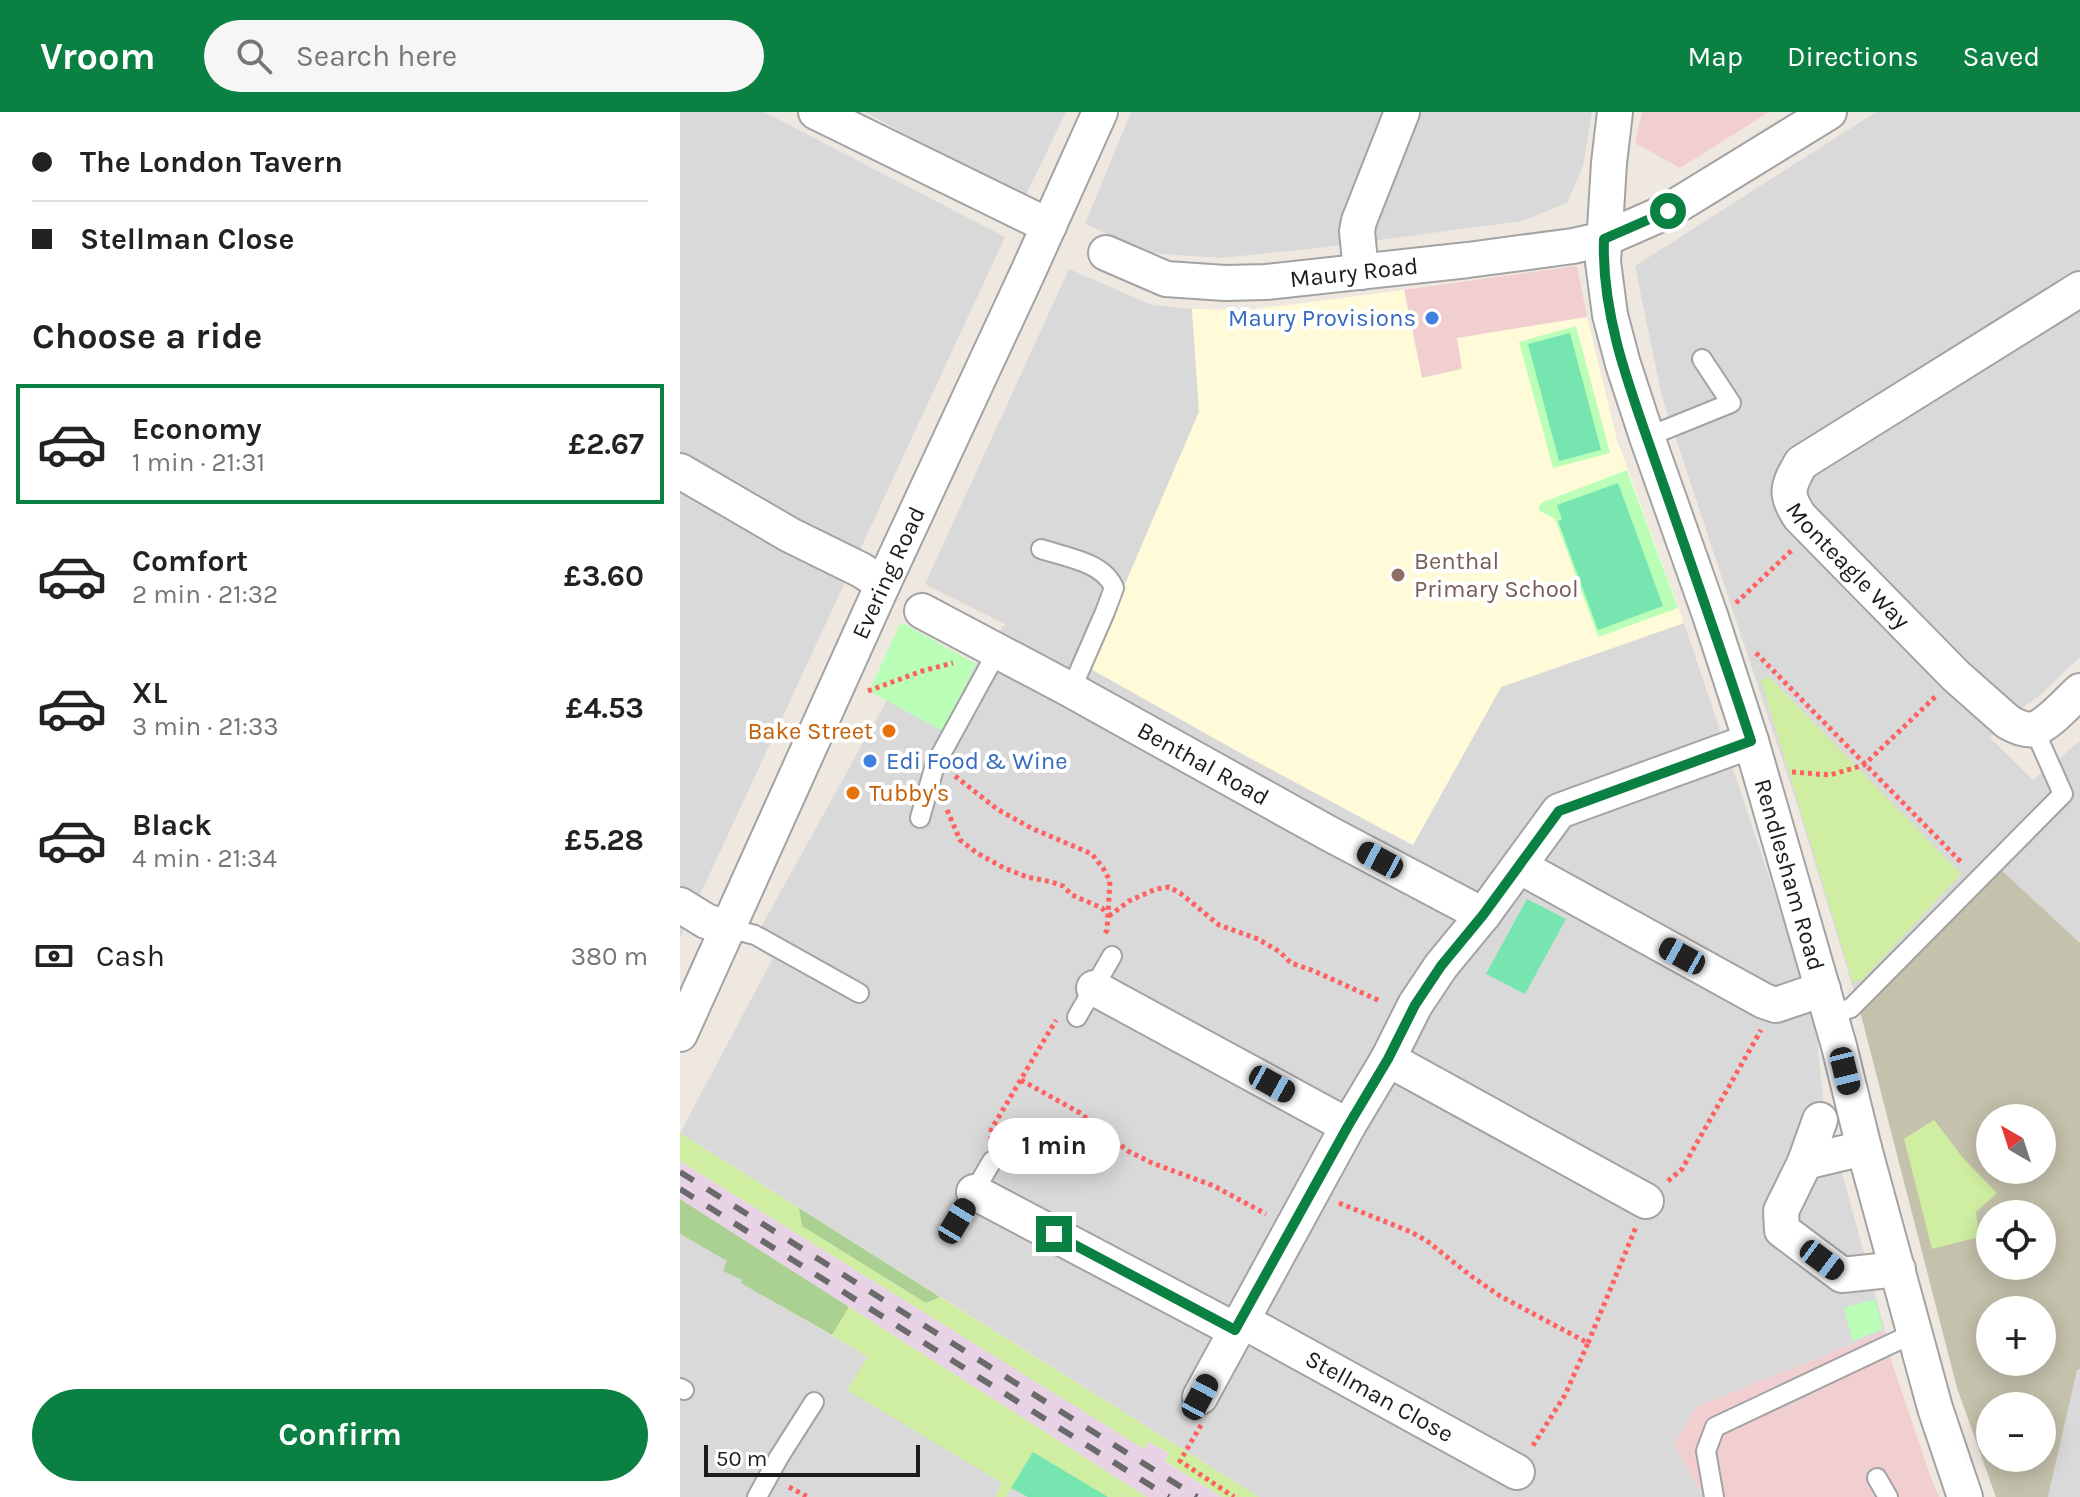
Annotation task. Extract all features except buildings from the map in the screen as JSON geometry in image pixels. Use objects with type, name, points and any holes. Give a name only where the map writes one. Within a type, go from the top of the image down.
[{"type":"street","points":[[816,112],[1049,226]]},
{"type":"street","name":"Evering Road","points":[[680,1034],[1100,112]]},
{"type":"street","points":[[1361,272],[1359,221],[1402,112]]},
{"type":"street","name":"Rendlesham Road","points":[[1615,112],[1604,239],[1604,276],[1610,315],[1647,437],[1751,741],[1827,1002],[1935,1408],[1965,1497]]},
{"type":"street","name":"Maury Road","points":[[1106,253],[1166,279],[1266,282],[1552,249],[1604,239],[1668,211],[1829,112]]},
{"type":"street","name":"Monteagle Way","points":[[2034,729],[2018,728],[2008,722],[1956,676],[1812,530],[1791,503],[1790,483],[1801,463],[2080,289]]},
{"type":"street","points":[[680,471],[790,535],[883,584]]},
{"type":"street","name":"Benthal Road","points":[[922,611],[1483,915]]},
{"type":"street","points":[[2034,729],[2055,715],[2080,691]]},
{"type":"street","points":[[1200,1397],[1415,1005],[1559,811],[1751,741]]},
{"type":"street","points":[[1519,866],[1764,1001],[1776,1005],[1827,1002]]},
{"type":"street","points":[[680,905],[706,921],[728,928]]},
{"type":"street","points":[[1094,988],[1348,1126]]},
{"type":"street","points":[[1388,1059],[1646,1201]]},
{"type":"street","points":[[1820,1120],[1805,1162],[1781,1211],[1782,1230],[1842,1275],[1898,1269]]},
{"type":"street","points":[[1805,1162],[1864,1148]]},
{"type":"street","name":"Stellman Close","points":[[966,1206],[1238,1325],[1517,1472]]},
{"type":"lane","points":[[1647,437],[1731,403],[1702,359]]},
{"type":"lane","points":[[1041,549],[1095,567],[1110,578],[1114,588],[1071,690]]},
{"type":"lane","points":[[920,818],[936,761],[997,652]]},
{"type":"lane","points":[[1827,1002],[1851,1008],[2063,794],[2034,729]]},
{"type":"lane","points":[[728,928],[755,935],[859,993]]},
{"type":"lane","points":[[1069,1013],[1094,988],[1112,956]]},
{"type":"lane","name":"Stellman Close","points":[[966,1206],[992,1161]]},
{"type":"lane","points":[[1714,1497],[1706,1451],[1715,1427],[1914,1333]]},
{"type":"lane","points":[[757,1497],[814,1402]]},
{"type":"lane","points":[[1877,1478],[1888,1497]]},
{"type":"path","points":[[1710,615],[1730,608],[1812,530]]},
{"type":"path","points":[[1751,648],[1978,880]]},
{"type":"path","points":[[860,694],[922,671],[997,652]]},
{"type":"path","points":[[1761,775],[1795,772],[1830,775],[1864,765],[1956,676]]},
{"type":"path","points":[[945,766],[997,809],[1031,828],[1092,854],[1110,881],[1107,930],[1102,939]]},
{"type":"path","points":[[944,798],[960,840],[977,853],[1027,877],[1063,886],[1072,895],[1102,908],[1108,916]]},
{"type":"path","points":[[1108,916],[1129,901],[1156,889],[1169,887],[1219,925],[1258,939],[1280,952],[1291,963],[1380,1001]]},
{"type":"path","points":[[1517,1472],[1565,1395],[1646,1201],[1682,1169],[1776,1005]]},
{"type":"path","points":[[992,1161],[991,1130],[1021,1080],[1069,1013]]},
{"type":"path","points":[[1021,1080],[1080,1113],[1128,1151],[1214,1186],[1292,1227]]},
{"type":"path","points":[[1311,1192],[1411,1232],[1500,1296],[1588,1343]]},
{"type":"path","points":[[1186,1451],[1180,1461],[1234,1497]]},
{"type":"shaded area","points":[[680,112],[764,112],[1005,237],[680,938]]},
{"type":"shaded area","points":[[865,112],[1066,112],[1024,199]]},
{"type":"shaded area","points":[[1131,112],[1592,112],[1583,166],[1567,203],[1522,221],[1221,258],[1149,253],[1085,224]]},
{"type":"shaded area","points":[[1642,112],[1769,112],[1680,168],[1635,143]]},
{"type":"shaded area","points":[[1876,112],[2080,112],[2080,657],[1990,738],[2033,780],[2080,741],[2080,943],[1997,866],[1860,1011],[1798,807],[1662,397],[1635,266]]},
{"type":"shaded area","points":[[1577,266],[1587,317],[1458,338],[1462,369],[1422,378],[1404,290]]},
{"type":"shaded area","points":[[1069,269],[1152,305],[1192,309],[1199,412],[1089,668],[1412,845],[1501,687],[1684,623],[1814,1011],[1824,1106],[1885,1331],[1696,1407],[1674,1444],[1704,1497],[1259,1497],[680,1133],[773,958],[758,950],[768,931],[761,927],[887,700],[943,731],[976,664],[1005,624],[925,584]]},
{"type":"shaded area","name":"Benthal Primary School","points":[[1404,290],[1422,378],[1462,369],[1457,338],[1587,317],[1617,440],[1684,623],[1501,687],[1413,845],[1089,668],[1199,412],[1192,309],[1249,310]]},
{"type":"shaded area","points":[[1997,866],[2080,943],[2080,1369],[2077,1370],[2056,1462],[2056,1392],[1976,1392],[1976,1441],[1957,1388],[1860,1011]]},
{"type":"shaded area","points":[[680,1161],[1144,1448],[1149,1441],[1169,1454],[1165,1462],[1222,1497],[1147,1497],[680,1199]]},
{"type":"shaded area","points":[[680,1234],[727,1261],[743,1280],[742,1283],[1108,1497],[680,1497]]},
{"type":"shaded area","points":[[1885,1331],[1890,1357],[1939,1497],[1704,1497],[1674,1444],[1696,1407]]},
{"type":"shaded area","points":[[2077,1369],[2080,1369],[2080,1497],[2048,1497]]},
{"type":"shaded area","points":[[1987,1472],[2054,1472],[2048,1497],[1996,1497]]},
{"type":"green space","points":[[1576,326],[1610,453],[1553,468],[1519,342]]},
{"type":"green space","points":[[1570,333],[1601,450],[1559,461],[1528,344]]},
{"type":"green space","points":[[1627,470],[1678,608],[1598,637],[1555,519],[1538,510],[1541,503]]},
{"type":"green space","points":[[1618,483],[1663,606],[1598,630],[1558,521],[1562,519],[1557,505]]},
{"type":"green space","points":[[901,622],[976,664],[943,731],[869,691]]},
{"type":"green space","points":[[1769,677],[1961,874],[1863,979],[1853,983],[1761,680]]},
{"type":"green space","points":[[1527,899],[1566,919],[1525,994],[1486,974]]},
{"type":"green space","points":[[1934,1120],[1976,1171],[1976,1184],[1988,1184],[1997,1193],[1989,1200],[1976,1200],[1976,1238],[1932,1249],[1904,1139]]},
{"type":"green space","points":[[680,1133],[799,1208],[802,1226],[926,1303],[940,1297],[1259,1497],[1222,1497],[1165,1461],[1169,1453],[1149,1442],[1144,1449],[680,1161]]},
{"type":"green space","points":[[680,1199],[849,1307],[832,1335],[741,1283],[742,1280],[723,1271],[727,1261],[680,1234]]},
{"type":"green space","points":[[799,1208],[940,1297],[926,1303],[802,1226]]},
{"type":"green space","points":[[1875,1299],[1883,1329],[1853,1341],[1844,1308]]},
{"type":"green space","points":[[849,1307],[1147,1497],[1108,1497],[1033,1452],[1006,1497],[995,1497],[1002,1483],[847,1390],[868,1357],[832,1335]]},
{"type":"green space","points":[[1033,1452],[1108,1497],[1028,1497],[1011,1488]]},
{"type":"railway","points":[[680,1172],[1197,1497]]},
{"type":"railway","points":[[680,1189],[1169,1497]]},
{"type":"place","name":"Maury Provisions","points":[[1432,318]]},
{"type":"place","name":"Benthal Primary School","points":[[1398,575]]},
{"type":"place","name":"Bake Street","points":[[889,731]]},
{"type":"place","name":"Edi Food & Wine","points":[[870,761]]},
{"type":"place","name":"Tubby's","points":[[853,793]]},
{"type":"route","points":[[1054,1234],[1235,1330],[1388,1059],[1415,1005],[1559,811],[1751,741],[1663,485],[1610,315],[1604,276],[1604,239],[1668,211]]}]
